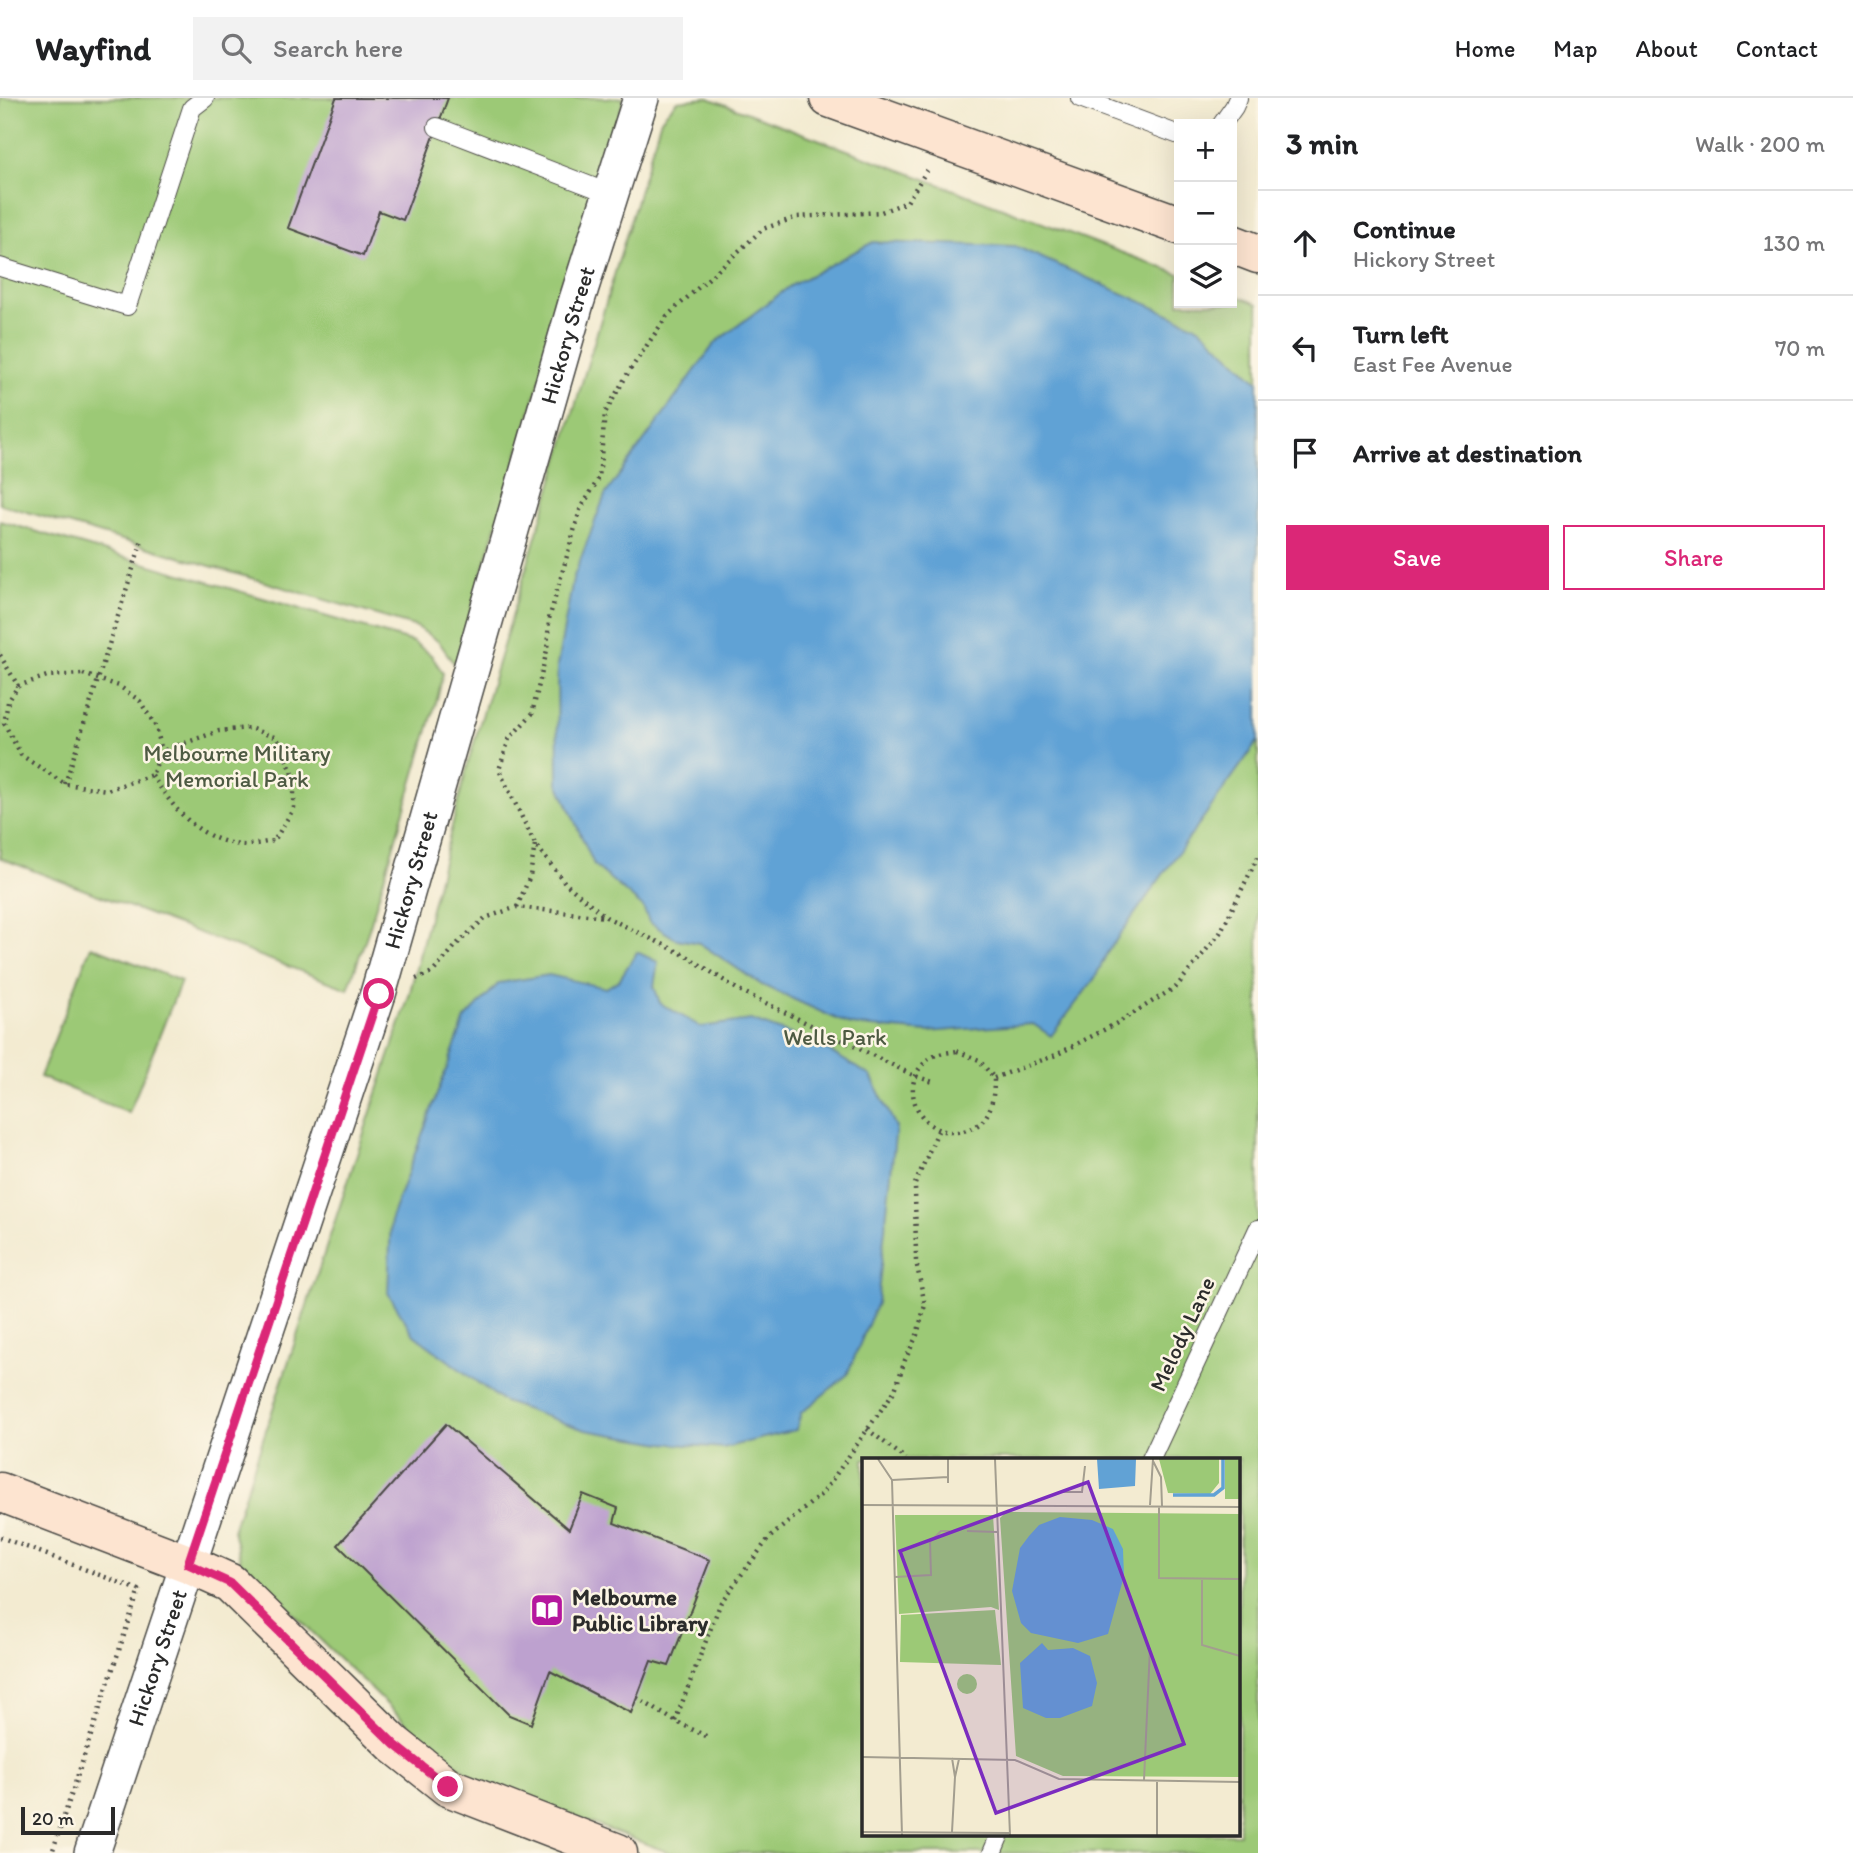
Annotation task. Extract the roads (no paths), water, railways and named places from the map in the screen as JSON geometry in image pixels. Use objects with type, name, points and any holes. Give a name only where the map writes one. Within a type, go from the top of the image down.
[{"type":"street","name":"Hickory Street","points":[[92,1853],[379,994],[576,303],[641,98]]},
{"type":"street","points":[[829,98],[1174,223]]},
{"type":"street","points":[[1235,245],[1258,254]]},
{"type":"street","points":[[0,1492],[188,1564],[230,1583],[395,1745],[448,1787],[618,1853]]},
{"type":"lane","points":[[0,267],[127,306],[192,108],[205,98]]},
{"type":"lane","points":[[1080,98],[1174,133]]},
{"type":"lane","points":[[1226,119],[1238,98]]},
{"type":"lane","points":[[437,127],[611,194]]},
{"type":"lane","name":"Melody Lane","points":[[1151,1458],[1258,1230]]},
{"type":"lane","points":[[992,1853],[999,1836]]},
{"type":"water","points":[[873,242],[1015,246],[1199,327],[1258,382],[1258,741],[1107,953],[1095,978],[1051,1036],[1033,1024],[927,1032],[850,1025],[762,985],[699,943],[676,939],[649,922],[643,907],[594,865],[558,783],[557,666],[573,579],[605,495],[715,343],[790,286]]},
{"type":"water","points":[[637,952],[658,962],[654,986],[660,1003],[701,1027],[751,1020],[815,1043],[871,1076],[896,1127],[877,1303],[847,1375],[801,1413],[796,1430],[723,1448],[663,1443],[585,1430],[504,1402],[414,1335],[388,1293],[391,1218],[465,1019],[499,983],[549,975],[606,988],[619,980]]},
{"type":"place","name":"Melbourne Public Library","points":[[547,1610]]},
{"type":"park label","name":"Melbourne Military Memorial Park","points":[[237,766]]},
{"type":"park label","name":"Wells Park","points":[[835,1037]]}]
